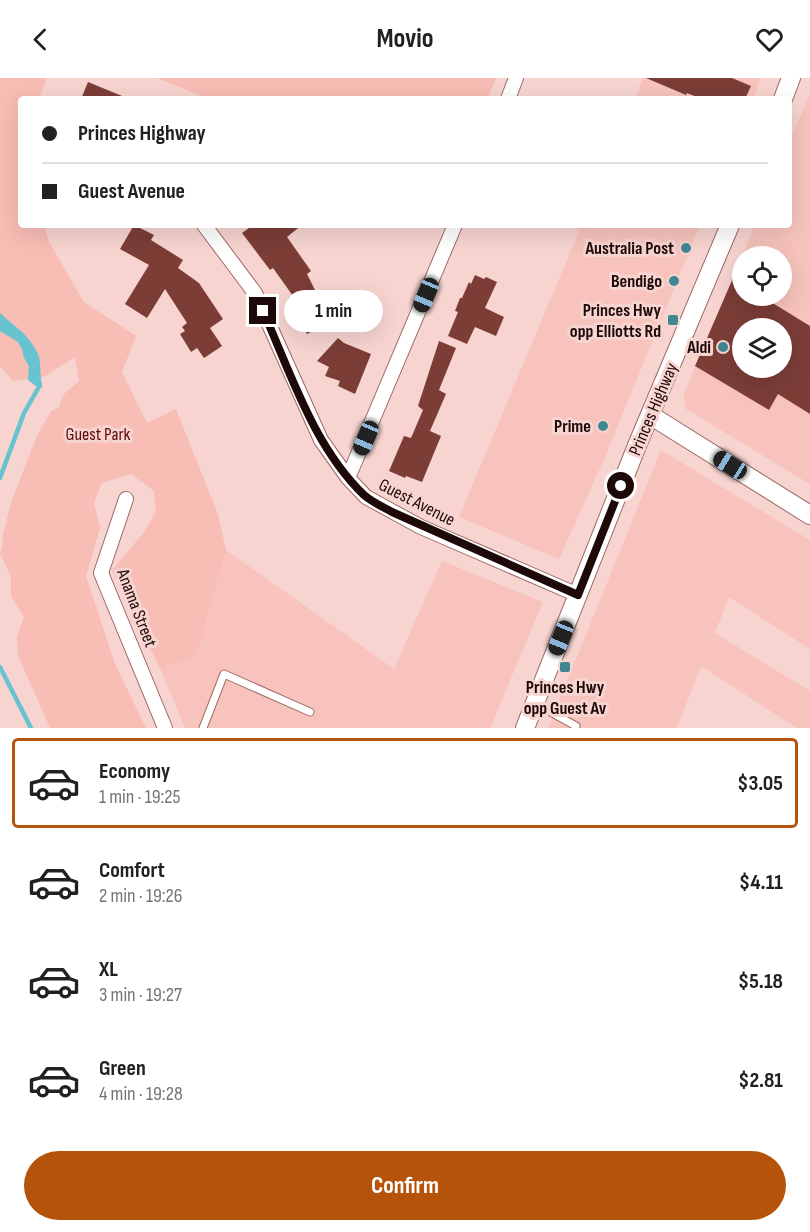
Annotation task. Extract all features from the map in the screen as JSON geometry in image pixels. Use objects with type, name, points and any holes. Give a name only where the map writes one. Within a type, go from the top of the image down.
[{"type":"main road","points":[[784,96],[791,78]]},
{"type":"main road","name":"Princes Highway","points":[[525,728],[650,415],[729,228]]},
{"type":"main road","points":[[650,415],[810,515]]},
{"type":"street","points":[[509,96],[516,78]]},
{"type":"street","name":"Guest Avenue","points":[[206,228],[255,293],[321,440],[348,478],[366,497],[392,512],[578,595]]},
{"type":"street","points":[[348,478],[454,228]]},
{"type":"street","name":"Anama Street","points":[[126,499],[101,573],[165,728]]},
{"type":"lane","points":[[203,728],[224,674],[310,712]]},
{"type":"lane","points":[[535,703],[560,716],[576,726],[575,728]]},
{"type":"shaded area","points":[[643,78],[761,78],[754,96],[636,96]]},
{"type":"shaded area","points":[[810,93],[810,484],[686,409],[683,396],[732,280],[732,306],[792,306],[792,246],[746,246],[754,228],[792,228],[792,136]]},
{"type":"shaded area","points":[[699,228],[605,457],[559,559],[459,517],[580,229]]},
{"type":"shaded area","points":[[661,450],[810,540],[810,649],[729,597],[715,633],[810,691],[810,728],[797,728],[701,666],[677,728],[548,728]]},
{"type":"shaded area","points":[[226,550],[394,669],[442,561],[543,602],[490,728],[185,728],[160,668],[196,655]]},
{"type":"green space","name":"Guest Park","points":[[0,78],[47,78],[40,96],[18,96],[18,228],[45,228],[49,242],[84,302],[136,336],[122,372],[147,423],[176,409],[218,514],[226,550],[196,656],[160,668],[112,570],[144,532],[156,512],[154,491],[131,474],[102,483],[94,503],[100,528],[86,576],[115,664],[146,728],[50,728],[18,656],[17,637],[24,617],[11,597],[11,577],[0,553],[2,538],[12,500],[36,438],[51,411],[59,407],[63,395],[79,381],[75,357],[45,376],[13,381],[0,366]]},
{"type":"green space","points":[[157,78],[496,78],[488,96],[201,96]]},
{"type":"water","points":[[0,313],[26,336],[38,354],[42,387],[40,389],[28,380],[29,366],[18,342],[0,331]]},
{"type":"building","points":[[646,78],[732,78],[751,86],[746,96],[694,96],[687,93],[686,95]]},
{"type":"building","points":[[88,82],[122,96],[82,96]]},
{"type":"building","points":[[132,228],[140,228],[154,235],[151,240],[183,260],[178,268],[199,283],[223,319],[210,328],[222,346],[204,358],[197,348],[191,352],[180,334],[185,331],[182,327],[187,323],[165,289],[147,318],[125,304],[149,265],[120,249]]},
{"type":"building","points":[[249,228],[298,228],[287,237],[311,271],[307,274],[319,298],[315,300],[328,323],[307,334],[288,298],[293,296],[273,268],[270,270],[242,233]]},
{"type":"building","points":[[475,275],[497,282],[485,308],[504,317],[496,336],[475,327],[467,344],[448,336],[458,312],[455,311],[460,298]]},
{"type":"building","name":"Aldi","points":[[732,280],[732,306],[777,306],[810,326],[810,414],[778,394],[769,410],[695,366]]},
{"type":"building","points":[[338,338],[344,343],[371,354],[355,394],[338,386],[340,381],[325,376],[329,367],[317,361]]},
{"type":"building","points":[[439,341],[456,348],[439,390],[446,394],[430,431],[441,436],[422,482],[389,471],[404,436],[411,438],[423,410],[418,406]]},
{"type":"waterway","points":[[0,478],[24,413],[40,385],[39,382]]},
{"type":"waterway","points":[[0,667],[31,728]]},
{"type":"place","name":"Australia Post","points":[[686,248]]},
{"type":"place","name":"Bendigo","points":[[674,281]]},
{"type":"place","name":"Princes Hwy opp Elliotts Rd","points":[[673,320]]},
{"type":"place","name":"Aldi","points":[[723,347]]},
{"type":"place","name":"Prime","points":[[603,426]]},
{"type":"place","name":"Princes Hwy opp Guest Av","points":[[565,667]]},
{"type":"route","points":[[263,311],[321,440],[348,478],[366,497],[421,527],[578,595],[621,486]]}]
